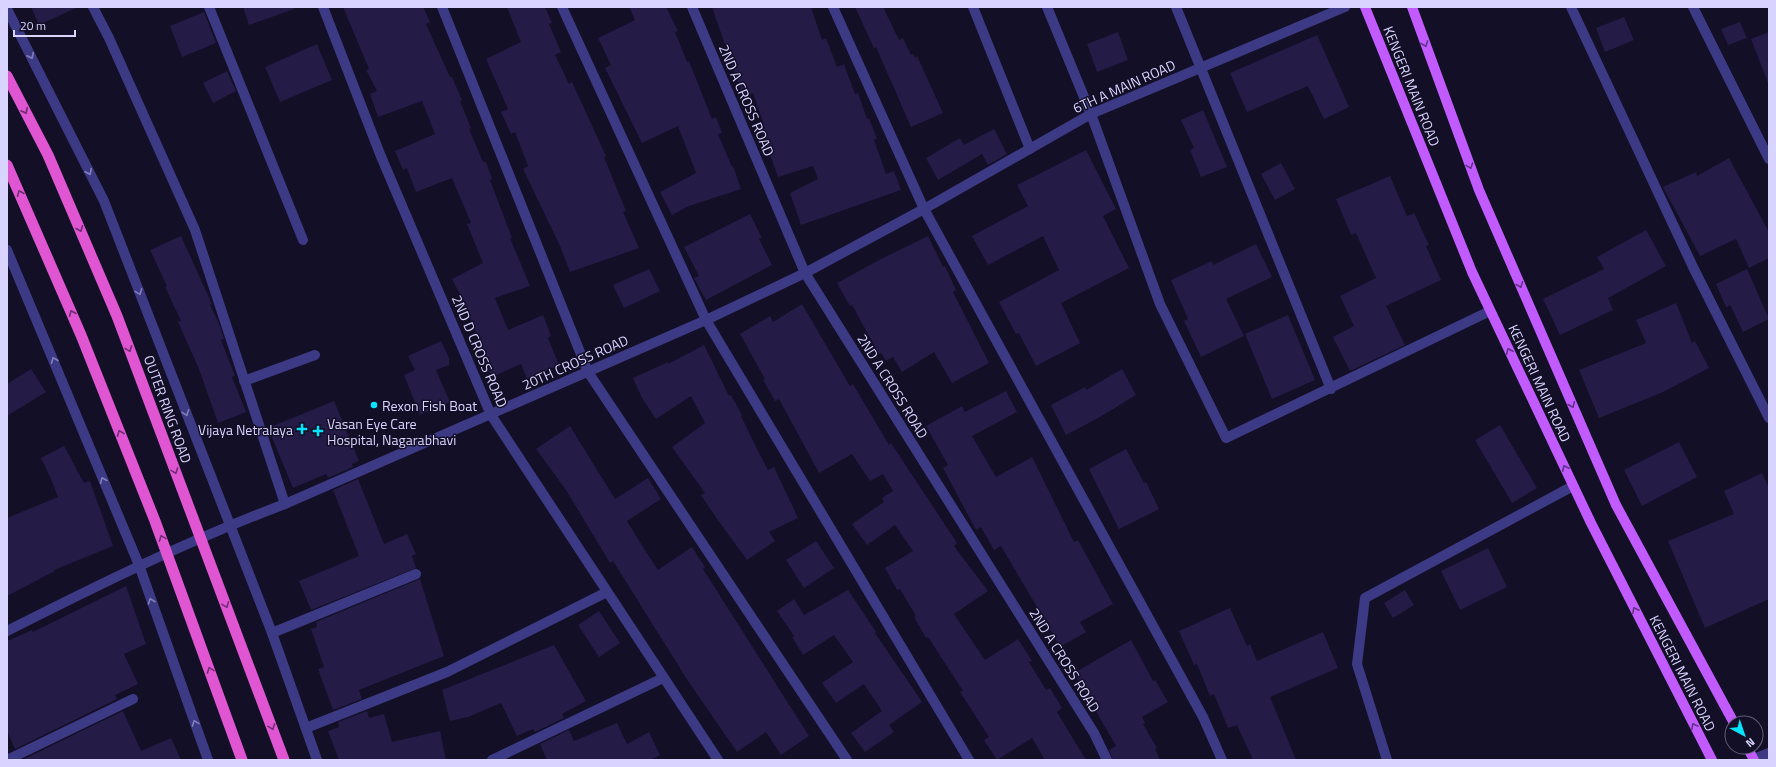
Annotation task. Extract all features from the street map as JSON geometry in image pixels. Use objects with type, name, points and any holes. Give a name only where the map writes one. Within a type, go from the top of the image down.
[{"type":"highway","name":"OUTER RING ROAD","points":[[7,76],[48,155],[117,316],[284,760]]},
{"type":"highway","points":[[7,165],[81,335],[155,521],[242,760]]},
{"type":"main road","name":"KENGERI MAIN ROAD","points":[[1365,7],[1472,272],[1573,486],[1712,760]]},
{"type":"main road","name":"KENGERI MAIN ROAD","points":[[1412,7],[1479,190],[1616,505],[1730,715]]},
{"type":"street","points":[[93,7],[109,38],[195,230],[285,504]]},
{"type":"street","points":[[209,7],[302,240]]},
{"type":"street","name":"2ND D CROSS ROAD","points":[[323,7],[380,154],[491,415],[718,760]]},
{"type":"street","points":[[442,7],[588,372],[847,760]]},
{"type":"street","points":[[562,7],[706,320],[969,760]]},
{"type":"street","name":"2ND A CROSS ROAD","points":[[692,7],[805,273],[1090,726],[1107,760]]},
{"type":"street","points":[[833,7],[924,209],[1203,717],[1222,760]]},
{"type":"street","points":[[974,7],[1030,149]]},
{"type":"street","points":[[1047,7],[1091,114],[1160,304],[1226,438],[1490,311]]},
{"type":"street","points":[[1176,7],[1199,68],[1331,388]]},
{"type":"street","name":"6TH A MAIN ROAD","points":[[924,209],[1091,114],[1344,7]]},
{"type":"street","points":[[1571,7],[1693,266],[1769,418]]},
{"type":"street","points":[[1693,7],[1769,159]]},
{"type":"street","points":[[7,9],[104,201],[272,633],[317,760]]},
{"type":"street","name":"20TH CROSS ROAD","points":[[7,631],[139,565],[229,525],[285,504],[491,415],[706,320],[805,273],[924,209]]},
{"type":"street","points":[[7,250],[139,565],[208,760]]},
{"type":"street","points":[[244,381],[315,355]]},
{"type":"street","points":[[1387,760],[1357,664],[1365,598],[1573,486]]},
{"type":"street","points":[[272,633],[416,574]]},
{"type":"street","points":[[306,728],[447,672],[607,592]]},
{"type":"street","points":[[492,760],[663,678]]},
{"type":"street","points":[[7,760],[133,699]]},
{"type":"street","points":[[1754,759],[1769,753]]},
{"type":"building","points":[[31,7],[78,7],[39,25]]},
{"type":"building","points":[[243,7],[294,7],[294,9],[249,25]]},
{"type":"building","points":[[343,7],[423,7],[430,22],[426,24],[462,100],[460,101],[471,128],[469,129],[483,162],[486,162],[492,179],[490,180],[512,238],[510,238],[530,286],[495,298],[508,330],[543,315],[551,336],[548,338],[559,365],[527,379],[521,364],[492,377],[482,357],[485,356],[462,298],[452,279],[483,263],[467,224],[471,223],[452,178],[416,192],[407,168],[403,170],[395,151],[435,134],[422,101],[378,117],[370,94],[377,91],[366,70],[369,69]]},
{"type":"building","points":[[507,7],[545,7],[552,23],[549,24],[561,52],[555,55],[569,84],[572,82],[606,156],[604,157],[626,211],[623,212],[639,248],[570,272],[560,246],[523,169],[528,166],[515,132],[511,134],[501,112],[508,109],[486,59],[521,42]]},
{"type":"building","points":[[629,7],[666,7],[678,31],[675,32],[687,62],[689,61],[712,119],[716,117],[722,133],[718,134],[732,167],[733,166],[741,189],[689,206],[672,215],[660,192],[696,173],[678,126],[642,143],[605,68],[611,65],[598,38],[635,20]]},
{"type":"building","points":[[712,7],[811,7],[822,40],[826,38],[837,67],[844,64],[855,94],[858,93],[867,119],[869,118],[877,139],[874,140],[886,174],[894,171],[901,190],[801,225],[790,193],[818,179],[813,166],[778,177],[761,130],[765,128],[753,93],[743,97]]},
{"type":"building","points":[[855,7],[883,7],[899,40],[903,38],[911,55],[913,54],[915,58],[917,56],[943,113],[911,127],[876,47],[874,48]]},
{"type":"building","points":[[204,12],[216,43],[182,57],[170,26]]},
{"type":"building","points":[[1624,17],[1634,40],[1605,52],[1596,28]]},
{"type":"building","points":[[1740,22],[1747,38],[1728,45],[1721,29]]},
{"type":"building","points":[[1118,32],[1128,60],[1097,72],[1087,44]]},
{"type":"building","points":[[1769,32],[1769,83],[1768,83],[1751,39]]},
{"type":"building","points":[[1317,35],[1349,107],[1324,119],[1308,86],[1247,112],[1230,73]]},
{"type":"building","points":[[317,44],[332,80],[280,102],[265,67]]},
{"type":"building","points":[[227,71],[236,91],[213,103],[203,83]]},
{"type":"building","points":[[1203,110],[1227,167],[1201,177],[1190,150],[1194,148],[1181,120]]},
{"type":"building","points":[[994,129],[1007,154],[988,165],[982,154],[938,180],[926,158],[960,138],[964,145]]},
{"type":"building","points":[[1086,150],[1116,209],[1103,216],[1129,268],[1061,303],[1080,343],[1036,366],[1019,333],[1016,334],[999,302],[1059,270],[1043,236],[988,265],[972,236],[1028,206],[1017,185]]},
{"type":"building","points":[[1729,158],[1769,232],[1769,258],[1749,268],[1736,239],[1700,256],[1663,187],[1696,172],[1697,176]]},
{"type":"building","points":[[1281,163],[1295,189],[1275,200],[1261,174]]},
{"type":"building","points":[[1390,176],[1407,216],[1414,213],[1429,245],[1426,246],[1441,280],[1386,306],[1405,345],[1350,371],[1333,337],[1354,326],[1340,296],[1376,278],[1356,233],[1351,235],[1336,199]]},
{"type":"building","points":[[750,214],[762,238],[759,239],[772,265],[706,300],[694,278],[699,276],[684,247]]},
{"type":"building","points":[[1646,230],[1666,266],[1608,298],[1613,310],[1560,335],[1543,299],[1604,269],[1597,257]]},
{"type":"building","points":[[181,236],[212,304],[210,305],[220,326],[224,339],[221,340],[235,376],[232,377],[246,412],[218,423],[199,369],[178,322],[181,321],[150,250]]},
{"type":"building","points":[[928,236],[943,267],[945,266],[956,290],[953,292],[989,363],[952,383],[934,352],[902,372],[893,357],[886,361],[881,353],[879,354],[852,305],[850,306],[837,283]]},
{"type":"building","points":[[1256,244],[1272,277],[1226,299],[1244,336],[1201,357],[1184,321],[1188,319],[1171,280],[1212,261],[1213,265]]},
{"type":"building","points":[[649,269],[660,291],[624,308],[613,285]]},
{"type":"building","points":[[1747,269],[1769,319],[1743,332],[1730,305],[1726,307],[1716,284]]},
{"type":"building","points":[[1676,303],[1692,343],[1695,341],[1709,368],[1663,392],[1599,418],[1579,370],[1646,343],[1636,320]]},
{"type":"building","points":[[802,304],[850,386],[853,384],[889,445],[891,443],[957,543],[954,546],[988,591],[954,614],[985,660],[1018,639],[1032,661],[1029,662],[1046,690],[1050,688],[1062,708],[1057,712],[1086,760],[1045,760],[1032,738],[997,760],[984,740],[989,737],[960,692],[963,691],[928,637],[926,638],[914,617],[916,616],[900,589],[897,590],[885,568],[913,551],[895,525],[867,545],[852,524],[884,502],[882,498],[893,491],[883,474],[870,481],[852,454],[819,473],[779,399],[775,401],[763,380],[765,379],[740,334],[770,316],[773,322]]},
{"type":"building","points":[[1288,315],[1315,380],[1272,399],[1245,334]]},
{"type":"building","points":[[441,341],[449,358],[449,365],[436,370],[450,402],[420,415],[404,375],[415,370],[408,356]]},
{"type":"building","points":[[704,345],[729,396],[731,395],[742,415],[741,416],[768,470],[774,467],[798,518],[769,532],[775,541],[747,560],[701,495],[705,493],[672,447],[705,423],[691,396],[656,419],[642,398],[633,378],[668,362],[668,364]]},
{"type":"building","points":[[31,369],[46,392],[7,416],[7,384]]},
{"type":"building","points":[[1122,369],[1136,395],[1100,417],[1066,435],[1051,405],[1085,387],[1086,390]]},
{"type":"building","points":[[1006,391],[1017,412],[972,436],[996,477],[1032,457],[1074,542],[1078,540],[1113,604],[1080,622],[1086,632],[1060,647],[1045,621],[1043,622],[1035,608],[1037,607],[1001,546],[994,550],[981,527],[976,530],[943,468],[948,465],[926,426],[962,406],[965,412]]},
{"type":"building","points":[[334,401],[359,461],[352,464],[353,467],[328,478],[326,474],[293,488],[268,428]]},
{"type":"building","points":[[1500,425],[1537,488],[1512,503],[1475,440]]},
{"type":"building","points":[[570,426],[615,499],[648,478],[661,499],[627,521],[643,547],[658,570],[692,547],[705,567],[703,569],[809,736],[781,755],[766,732],[737,752],[688,681],[613,561],[610,563],[566,490],[536,449]]},
{"type":"building","points":[[1679,442],[1697,477],[1642,506],[1624,470]]},
{"type":"building","points":[[64,446],[84,483],[90,481],[113,546],[54,570],[55,571],[7,596],[7,518],[58,497],[41,458]]},
{"type":"building","points":[[1126,449],[1144,483],[1146,482],[1159,509],[1119,529],[1089,469]]},
{"type":"building","points":[[1762,473],[1769,488],[1769,599],[1705,628],[1668,541],[1734,514],[1724,491]]},
{"type":"building","points":[[358,479],[384,544],[407,534],[416,554],[412,556],[416,568],[311,610],[299,581],[359,556],[333,490]]},
{"type":"building","points":[[816,541],[834,568],[804,588],[786,560]]},
{"type":"building","points":[[1488,548],[1507,587],[1460,610],[1441,571]]},
{"type":"building","points":[[420,579],[444,656],[359,690],[362,699],[333,710],[318,669],[324,667],[311,629],[317,627],[316,622]]},
{"type":"building","points":[[126,586],[146,644],[124,654],[138,684],[115,695],[117,699],[15,749],[7,731],[7,641],[32,630],[33,632]]},
{"type":"building","points":[[848,590],[922,702],[889,725],[894,732],[865,752],[851,733],[882,711],[864,684],[836,703],[822,683],[853,662],[834,635],[803,655],[792,637],[794,636],[777,611],[794,599],[804,615]]},
{"type":"building","points":[[1405,590],[1414,605],[1393,618],[1384,603]]},
{"type":"building","points":[[1230,608],[1247,646],[1250,644],[1257,661],[1323,632],[1338,668],[1270,697],[1296,760],[1253,760],[1237,725],[1228,728],[1214,694],[1210,696],[1197,664],[1194,665],[1179,631]]},
{"type":"building","points":[[599,611],[620,643],[599,657],[578,625]]},
{"type":"building","points":[[1131,640],[1153,681],[1155,680],[1168,702],[1142,717],[1145,723],[1143,724],[1157,748],[1155,749],[1160,760],[1113,760],[1109,750],[1116,746],[1074,673]]},
{"type":"building","points":[[554,645],[586,701],[562,714],[564,718],[535,732],[533,729],[517,736],[501,703],[468,717],[450,721],[442,690]]},
{"type":"building","points":[[123,711],[141,751],[171,738],[181,760],[22,760]]},
{"type":"building","points":[[367,711],[369,718],[384,714],[392,742],[440,731],[446,760],[339,760],[328,731],[339,727],[338,722]]},
{"type":"building","points":[[617,723],[627,744],[649,732],[660,755],[651,760],[547,760],[540,744],[569,730],[574,741]]},
{"type":"place","name":"Rexon Fish Boat","points":[[374,405]]},
{"type":"place","name":"Vijaya Netralaya","points":[[302,429]]},
{"type":"place","name":"Vasan Eye Care Hospital, Nagarabhavi","points":[[318,431]]}]
